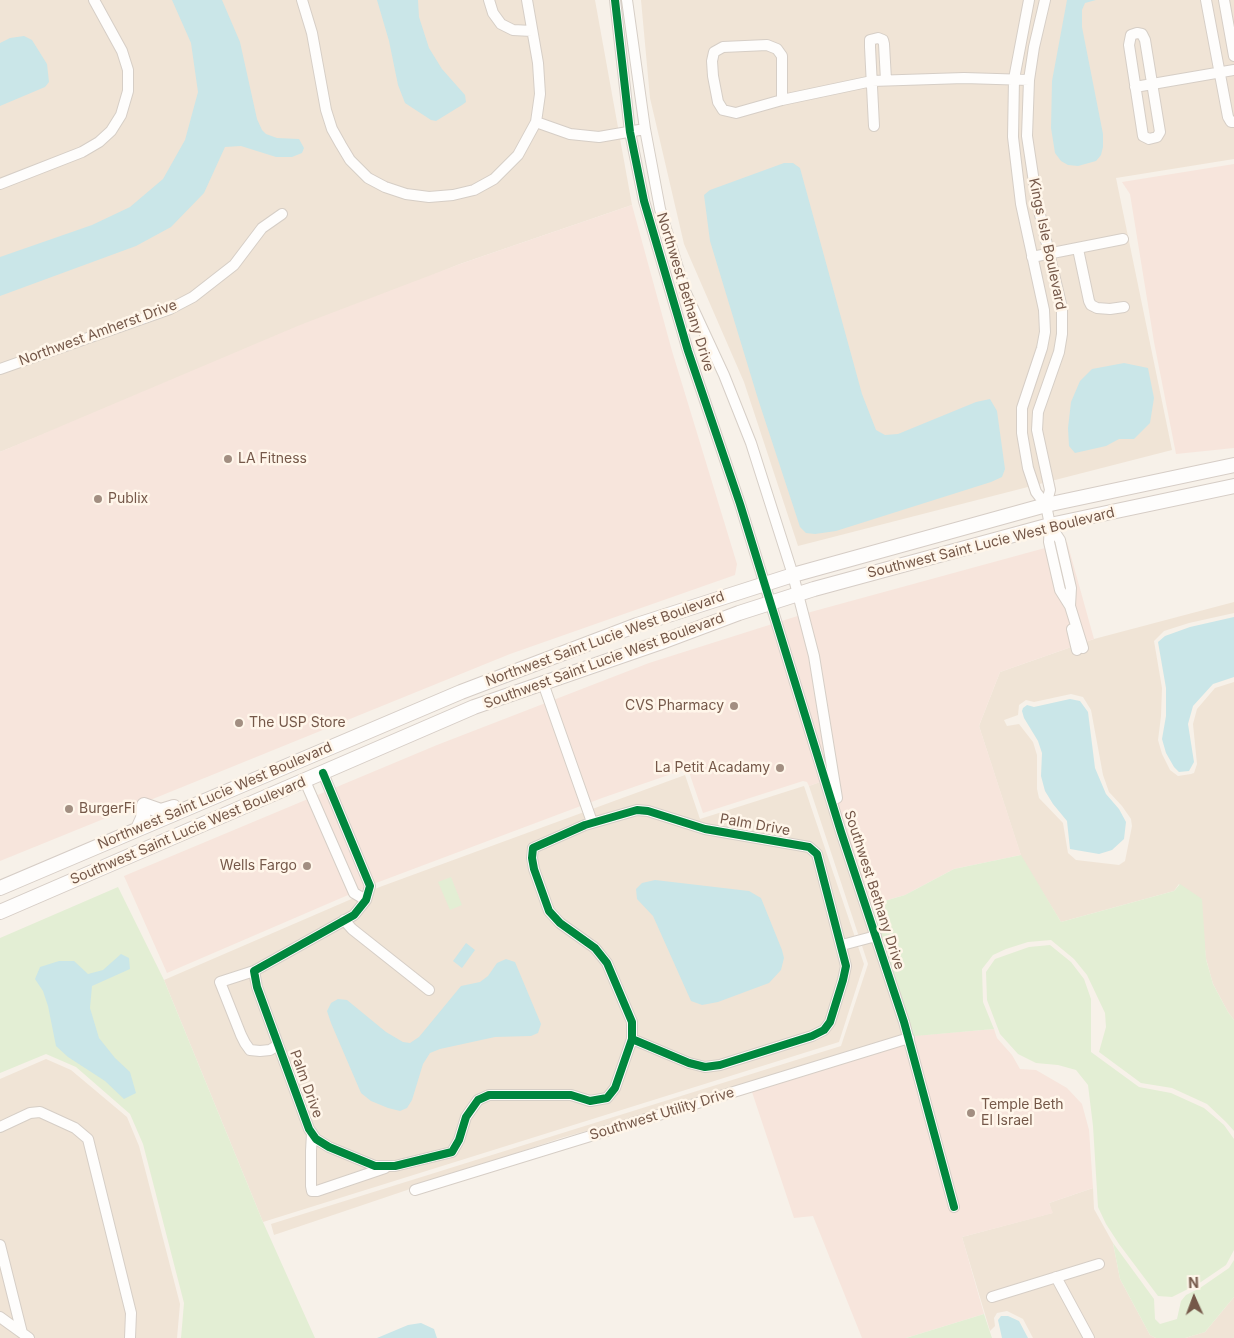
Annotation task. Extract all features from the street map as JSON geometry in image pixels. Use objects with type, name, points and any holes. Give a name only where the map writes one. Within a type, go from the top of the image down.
[{"type":"main road","name":"Northwest Saint Lucie West Boulevard","points":[[0,888],[461,692],[637,625],[793,575],[1046,505],[1234,465]]},
{"type":"main road","name":"Southwest Saint Lucie West Boulevard","points":[[0,912],[474,707],[771,603],[1050,526],[1234,486]]},
{"type":"main road","points":[[543,683],[544,676],[549,668],[598,640]]},
{"type":"main road","points":[[436,724],[458,708],[520,682],[534,672],[542,661]]},
{"type":"main road","points":[[305,781],[317,761],[364,733]]},
{"type":"main road","points":[[200,826],[213,812],[289,778],[307,757]]},
{"type":"main road","points":[[138,829],[144,818],[144,805],[161,811],[220,787],[239,786]]},
{"type":"street","points":[[0,184],[82,152],[99,142],[111,131],[121,115],[128,91],[128,70],[122,51],[94,0]]},
{"type":"street","points":[[302,0],[312,33],[326,110],[332,129],[350,160],[368,178],[385,188],[406,194],[429,197],[453,195],[474,190],[494,179],[518,155],[536,122],[540,94],[538,63],[527,0]]},
{"type":"street","points":[[489,0],[493,13],[501,24],[513,30],[532,31]]},
{"type":"street","name":"Northwest Bethany Drive","points":[[615,0],[630,132],[644,201],[688,351],[740,504],[764,584]]},
{"type":"street","name":"Northwest Bethany Drive","points":[[627,0],[645,129],[660,209],[685,291],[724,375],[751,443],[793,575]]},
{"type":"street","name":"Kings Isle Boulevard","points":[[1029,0],[1014,79],[1013,137],[1021,204],[1044,310],[1044,332],[1042,348],[1022,408],[1022,433],[1028,468],[1036,492],[1046,505]]},
{"type":"street","name":"Kings Isle Boulevard","points":[[1045,0],[1034,47],[1029,80],[1028,136],[1037,202],[1062,308],[1062,334],[1059,352],[1038,412],[1037,430],[1050,490],[1046,505]]},
{"type":"street","points":[[1206,0],[1228,117],[1231,122],[1234,122]]},
{"type":"street","points":[[1224,0],[1234,56]]},
{"type":"street","points":[[1137,33],[1142,34],[1145,40],[1152,85],[1160,132],[1156,137],[1149,139],[1143,136],[1129,45],[1132,35],[1137,33]]},
{"type":"street","points":[[874,126],[870,40],[878,38],[883,40],[886,80]]},
{"type":"street","points":[[782,100],[783,65],[782,56],[777,49],[767,45],[736,46],[723,47],[714,52],[712,61],[713,76],[718,102],[723,110],[736,112],[872,81],[964,78],[1029,80]]},
{"type":"street","points":[[1135,87],[1234,70]]},
{"type":"street","points":[[536,122],[570,134],[599,136],[645,129]]},
{"type":"street","name":"Northwest Amherst Drive","points":[[0,369],[170,309],[193,297],[234,264],[262,228],[282,214]]},
{"type":"street","points":[[1032,257],[1123,239]]},
{"type":"street","points":[[1078,249],[1091,305],[1097,308],[1110,309],[1124,307]]},
{"type":"street","points":[[1046,505],[1050,526],[1060,540],[1071,588],[1070,606],[1074,623],[1072,631],[1080,649]]},
{"type":"street","name":"Southwest Bethany Drive","points":[[793,575],[814,656],[834,783],[847,848]]},
{"type":"street","name":"Southwest Bethany Drive","points":[[764,584],[909,1038],[954,1207]]},
{"type":"street","points":[[543,683],[592,822]]},
{"type":"street","points":[[305,781],[354,893],[366,900],[370,886],[322,773]]},
{"type":"street","points":[[321,817],[338,810]]},
{"type":"street","name":"Palm Drive","points":[[312,1134],[311,1186],[312,1191],[317,1191],[390,1166],[452,1152],[459,1140],[466,1117],[478,1100],[490,1095],[571,1095],[590,1101],[607,1098],[614,1088],[632,1039],[632,1022],[607,963],[595,948],[560,923],[550,911],[534,869],[533,848],[592,822],[643,810],[705,829],[809,847],[817,854],[846,966],[830,1022],[824,1030],[720,1065],[705,1067],[689,1063],[632,1039]]},
{"type":"street","points":[[344,868],[360,862]]},
{"type":"street","name":"Palm Drive","points":[[278,1046],[270,1050],[250,1050],[241,1035],[220,982],[254,971],[354,915],[366,900]]},
{"type":"street","points":[[344,920],[352,929],[429,990]]},
{"type":"street","points":[[842,945],[876,936]]},
{"type":"street","name":"Palm Drive","points":[[254,971],[257,987],[312,1134],[316,1139],[329,1147],[375,1166],[390,1166]]},
{"type":"street","name":"Southwest Utility Drive","points":[[415,1190],[909,1038]]},
{"type":"street","points":[[0,1126],[30,1113],[40,1112],[75,1128],[88,1139],[131,1313],[130,1338]]},
{"type":"street","points":[[0,1245],[25,1335]]},
{"type":"street","points":[[992,1297],[1099,1264]]},
{"type":"street","points":[[1056,1277],[1089,1338]]},
{"type":"street","points":[[0,1317],[25,1335]]},
{"type":"shaded area","points":[[0,0],[595,0],[632,205],[460,264],[0,452]]},
{"type":"shaded area","points":[[641,0],[1234,0],[1234,159],[1116,178],[1172,450],[798,546],[744,382],[684,244],[650,98]]},
{"type":"shaded area","points":[[1234,164],[1234,448],[1176,454],[1154,342],[1130,194],[1122,182]]},
{"type":"shaded area","points":[[632,205],[672,351],[737,564],[735,575],[510,654],[0,861],[0,452],[300,325],[460,264]]},
{"type":"shaded area","points":[[1067,542],[1094,639],[1000,672],[979,726],[1021,855],[954,869],[905,895],[867,906],[831,778],[809,786],[807,782],[803,781],[703,813],[689,772],[685,770],[602,798],[376,883],[167,973],[124,876],[437,745],[649,663],[807,613]]},
{"type":"shaded area","points":[[1234,602],[1234,613],[1189,623],[1164,631],[1154,641],[1162,688],[1158,740],[1170,770],[1178,776],[1194,773],[1197,764],[1193,724],[1197,709],[1215,688],[1234,682],[1234,1020],[1213,984],[1206,959],[1204,940],[1179,884],[1174,891],[1061,922],[1022,859],[979,726],[1000,672],[1094,639]],"holes":[[[1071,694],[1083,697],[1091,710],[1103,775],[1109,792],[1131,819],[1132,826],[1125,861],[1119,865],[1076,860],[1068,853],[1063,823],[1039,798],[1037,789],[1037,755],[1033,742],[1019,724],[1007,726],[1004,720],[1018,715],[1019,705],[1026,700],[1034,702]]]},
{"type":"shaded area","points":[[685,775],[700,819],[804,786],[864,964],[839,1042],[263,1222],[164,980],[377,888]]},
{"type":"shaded area","points":[[831,778],[904,1037],[623,1129],[611,1124],[561,1138],[274,1235],[271,1224],[841,1046],[868,964],[809,786]]},
{"type":"shaded area","points":[[994,1029],[997,1038],[1012,1055],[1020,1069],[1036,1070],[1067,1088],[1082,1104],[1089,1130],[1093,1188],[1049,1203],[1053,1213],[962,1237],[984,1314],[906,1338],[862,1338],[813,1216],[794,1218],[751,1089],[899,1037]]},
{"type":"shaded area","points":[[46,1059],[71,1070],[127,1117],[139,1146],[180,1304],[177,1338],[0,1338],[0,1079]]},
{"type":"shaded area","points":[[1093,1188],[1094,1209],[1113,1243],[1120,1279],[1150,1335],[1156,1338],[1033,1338],[1023,1319],[1007,1311],[997,1313],[994,1318],[995,1326],[990,1331],[962,1237],[1052,1213],[1049,1203]]},
{"type":"shaded area","points":[[1234,1297],[1234,1338],[1185,1338],[1205,1332]]},
{"type":"green space","points":[[1021,855],[1061,922],[1174,891],[1180,884],[1202,899],[1206,959],[1213,984],[1234,1020],[1234,1131],[1207,1104],[1172,1088],[1141,1083],[1099,1052],[1106,1027],[1105,1013],[1087,975],[1074,959],[1051,940],[1028,942],[1006,949],[993,955],[982,969],[983,1002],[994,1029],[904,1037],[867,906],[905,895],[954,869]]},
{"type":"green space","points":[[451,877],[462,905],[450,910],[438,882]]},
{"type":"green space","points":[[118,887],[164,980],[263,1222],[315,1338],[181,1338],[184,1303],[143,1144],[130,1114],[76,1067],[46,1054],[0,1073],[0,938]]},
{"type":"green space","points":[[1050,945],[1071,962],[1084,979],[1091,999],[1091,1052],[1139,1087],[1171,1093],[1204,1108],[1224,1125],[1234,1139],[1234,1250],[1226,1265],[1198,1284],[1172,1297],[1158,1296],[1119,1244],[1098,1207],[1093,1126],[1088,1085],[1076,1070],[1058,1065],[1036,1063],[1018,1054],[1000,1034],[987,1000],[986,972],[995,959],[1029,947]]},
{"type":"green space","points":[[1113,1243],[1154,1299],[1155,1319],[1160,1324],[1177,1319],[1181,1301],[1186,1295],[1200,1288],[1229,1268],[1234,1260],[1234,1297],[1205,1332],[1185,1338],[1156,1338],[1150,1335],[1120,1279]]},
{"type":"green space","points":[[984,1314],[992,1338],[906,1338]]},
{"type":"water","points":[[172,0],[222,0],[240,42],[257,119],[262,130],[266,134],[277,138],[299,139],[304,148],[302,153],[292,157],[276,157],[241,146],[225,147],[204,193],[171,227],[136,246],[0,296],[0,257],[92,225],[130,207],[163,179],[185,140],[198,92],[191,43]]},
{"type":"water","points":[[377,0],[418,0],[419,17],[429,48],[442,69],[465,95],[466,102],[436,121],[431,120],[405,103],[398,85],[389,41]]},
{"type":"water","points":[[1067,0],[1096,0],[1085,3],[1082,10],[1082,27],[1103,134],[1103,147],[1101,155],[1096,161],[1078,166],[1068,165],[1061,161],[1055,153],[1051,128],[1052,81]]},
{"type":"water","points":[[24,36],[32,40],[47,64],[49,82],[45,87],[0,106],[0,43],[10,38]]},
{"type":"water","points":[[784,163],[793,163],[800,168],[862,394],[876,430],[885,435],[898,434],[976,402],[990,399],[997,411],[1005,469],[1002,477],[836,531],[815,534],[806,533],[800,527],[758,399],[710,241],[704,195],[710,190]]},
{"type":"water","points":[[1124,363],[1148,368],[1154,398],[1150,423],[1134,439],[1119,439],[1106,446],[1075,453],[1069,446],[1068,428],[1071,402],[1080,381],[1092,369]]},
{"type":"water","points":[[1234,617],[1234,677],[1213,684],[1193,706],[1188,724],[1194,762],[1189,771],[1179,772],[1166,753],[1162,739],[1166,716],[1166,688],[1158,642],[1165,636],[1190,627]]},
{"type":"water","points":[[1070,699],[1080,701],[1088,712],[1095,768],[1106,794],[1119,809],[1126,822],[1124,839],[1112,850],[1099,854],[1070,849],[1067,821],[1045,791],[1041,776],[1042,753],[1038,741],[1024,718],[1022,711],[1027,705],[1034,707]]},
{"type":"water","points":[[655,880],[749,891],[761,898],[782,950],[784,958],[781,970],[769,983],[718,1002],[702,1005],[691,1001],[653,916],[637,899],[636,889],[642,883]]},
{"type":"water","points":[[466,943],[475,950],[462,968],[453,961]]},
{"type":"water","points":[[121,954],[129,958],[130,969],[92,986],[90,1008],[99,1038],[115,1058],[130,1072],[136,1093],[124,1099],[105,1081],[68,1057],[56,1046],[48,1006],[43,991],[35,979],[40,967],[59,961],[74,961],[88,974],[103,970]]},
{"type":"water","points":[[506,959],[515,962],[541,1024],[538,1033],[531,1036],[495,1037],[430,1053],[423,1064],[412,1100],[407,1108],[400,1111],[371,1101],[361,1093],[327,1011],[331,1003],[338,999],[347,1000],[386,1032],[403,1042],[410,1043],[419,1037],[461,986],[480,982],[488,976],[497,963]]},
{"type":"water","points":[[1001,1316],[1008,1316],[1019,1321],[1028,1338],[1002,1338],[998,1320]]},
{"type":"water","points":[[421,1323],[434,1329],[437,1338],[377,1338],[408,1325]]},
{"type":"cycle path","points":[[615,0],[630,132],[644,201],[688,351],[740,504],[841,832],[904,1022],[954,1207]]},
{"type":"cycle path","points":[[323,773],[370,886],[366,900],[354,915],[254,971],[257,987],[309,1129],[316,1139],[329,1147],[375,1166],[395,1166],[452,1152],[459,1140],[466,1117],[478,1100],[489,1095],[571,1095],[590,1101],[607,1098],[615,1088],[632,1039],[632,1022],[607,963],[595,948],[560,923],[549,911],[534,869],[533,848],[585,825],[637,810],[648,811],[705,829],[809,847],[817,854],[846,966],[830,1022],[824,1030],[812,1036],[720,1065],[705,1067],[689,1063],[632,1039]]},
{"type":"place","name":"LA Fitness","points":[[228,459]]},
{"type":"place","name":"Publix","points":[[98,499]]},
{"type":"place","name":"CVS Pharmacy","points":[[734,706]]},
{"type":"place","name":"The USP Store","points":[[239,723]]},
{"type":"place","name":"La Petit Acadamy","points":[[780,768]]},
{"type":"place","name":"BurgerFi","points":[[69,809]]},
{"type":"place","name":"Wells Fargo","points":[[307,866]]},
{"type":"place","name":"Temple Beth El Israel","points":[[971,1113]]}]
